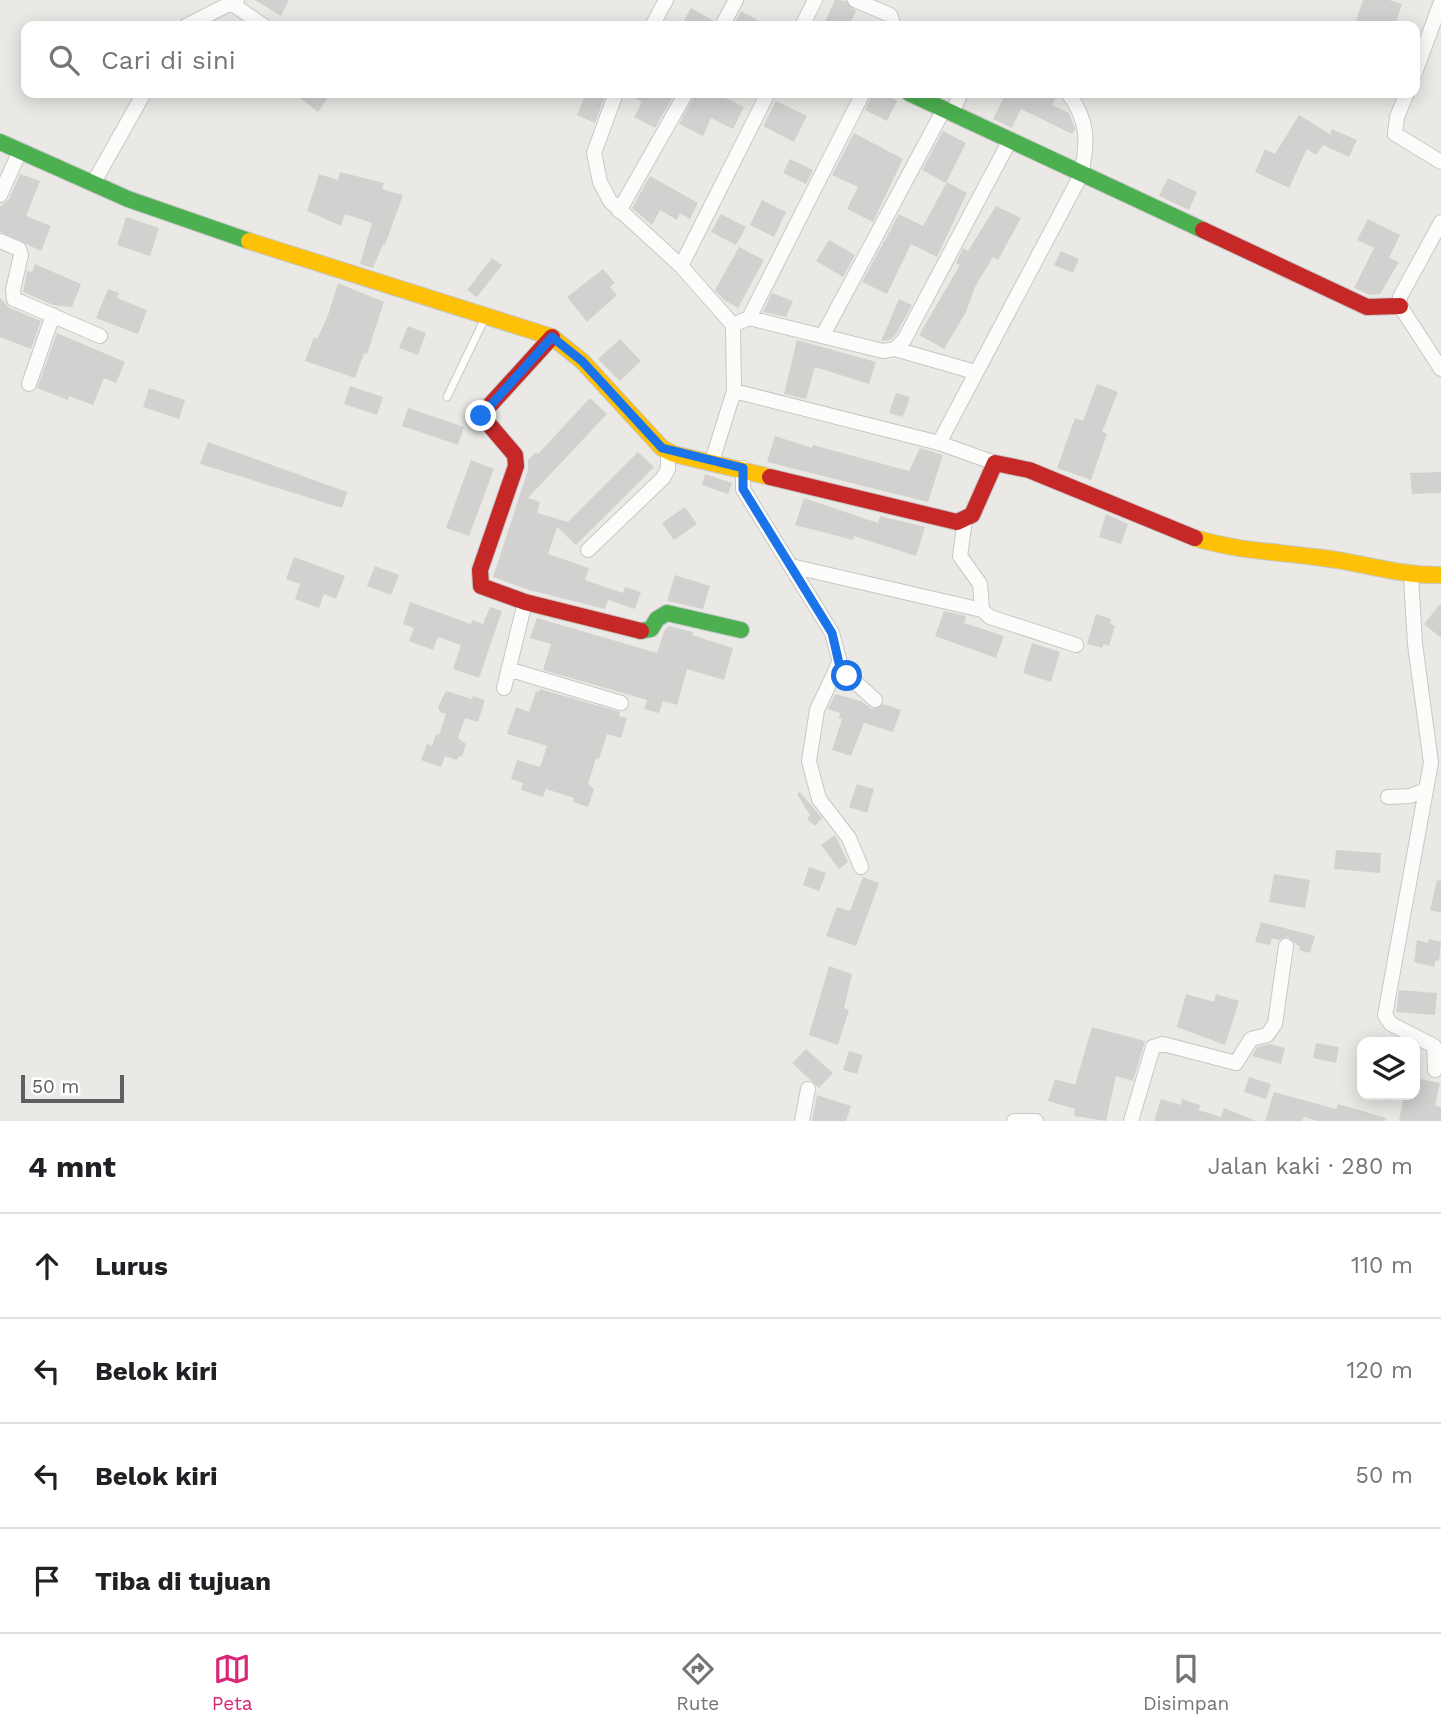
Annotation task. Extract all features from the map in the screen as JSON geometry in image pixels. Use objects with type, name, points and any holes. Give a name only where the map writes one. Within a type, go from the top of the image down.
[{"type":"street","points":[[655,21],[666,0]]},
{"type":"street","points":[[725,21],[736,0]]},
{"type":"street","points":[[804,21],[815,0]]},
{"type":"street","points":[[855,0],[890,15],[892,21]]},
{"type":"street","points":[[196,21],[234,1],[258,21]]},
{"type":"street","points":[[1420,59],[1441,2]]},
{"type":"street","points":[[94,182],[141,98]]},
{"type":"street","points":[[614,98],[594,153],[600,183],[619,211],[681,266],[733,326],[734,391],[704,459]]},
{"type":"street","points":[[619,211],[683,98]]},
{"type":"street","points":[[681,266],[765,98]]},
{"type":"street","points":[[733,326],[749,318],[860,98]]},
{"type":"street","points":[[920,98],[1009,142],[1367,307],[1400,306]]},
{"type":"street","points":[[823,335],[957,98]]},
{"type":"street","points":[[939,443],[1081,174],[1088,143],[1086,124],[1081,110],[1072,98]]},
{"type":"street","points":[[1405,98],[1397,117],[1395,134],[1441,162]]},
{"type":"street","points":[[0,142],[128,199],[272,249],[552,337],[582,361],[671,452],[957,522],[972,515],[995,463]]},
{"type":"street","points":[[895,349],[904,340],[1009,142]]},
{"type":"street","points":[[0,195],[20,151]]},
{"type":"street","points":[[1441,222],[1400,297],[1400,306],[1441,369]]},
{"type":"street","points":[[0,241],[20,252],[13,290],[15,299],[100,336]]},
{"type":"street","points":[[29,384],[53,315]]},
{"type":"street","points":[[749,318],[883,351],[895,349],[975,372]]},
{"type":"street","points":[[552,337],[481,415],[515,455],[516,467],[479,581],[481,586],[525,602],[641,631],[651,629],[657,619],[667,613],[741,631]]},
{"type":"street","points":[[734,391],[939,443],[995,463],[1030,470],[1103,498],[1163,527],[1227,548],[1325,558],[1411,576],[1441,575]]},
{"type":"street","points":[[589,550],[663,478],[668,469],[671,452]]},
{"type":"street","points":[[743,468],[743,489],[832,633],[839,663],[847,676],[875,700]]},
{"type":"street","points":[[965,520],[960,556],[980,584],[982,610]]},
{"type":"street","points":[[791,566],[982,610],[990,617],[1076,645]]},
{"type":"street","points":[[1411,576],[1415,644],[1436,764],[1426,790],[1385,1015],[1391,1024],[1434,1046],[1435,1070]]},
{"type":"street","points":[[504,688],[511,670],[525,602]]},
{"type":"street","points":[[839,663],[817,709],[809,761],[819,799],[849,838],[861,867]]},
{"type":"street","points":[[511,670],[621,703]]},
{"type":"street","points":[[1388,797],[1410,796],[1426,790]]},
{"type":"street","points":[[1131,1121],[1153,1046],[1163,1044],[1236,1063],[1251,1039],[1268,1035],[1275,1024],[1286,946]]},
{"type":"street","points":[[802,1121],[808,1089]]},
{"type":"street","points":[[1014,1121],[1036,1121]]},
{"type":"lane","points":[[447,397],[485,317]]},
{"type":"building","points":[[255,0],[289,0],[281,16]]},
{"type":"building","points":[[835,0],[846,1],[856,11],[851,21],[825,21]]},
{"type":"building","points":[[1363,0],[1389,0],[1402,4],[1397,21],[1356,21]]},
{"type":"building","points":[[691,8],[714,21],[684,21]]},
{"type":"building","points":[[741,11],[759,21],[736,21]]},
{"type":"building","points":[[300,98],[328,98],[318,112]]},
{"type":"building","points":[[584,98],[604,98],[595,123],[577,115]]},
{"type":"building","points":[[635,98],[672,98],[655,128],[634,117],[642,102]]},
{"type":"building","points":[[693,98],[725,98],[744,107],[733,129],[711,118],[703,136],[679,124]]},
{"type":"building","points":[[871,98],[891,98],[897,101],[887,121],[865,110]]},
{"type":"building","points":[[1004,98],[1056,98],[1052,105],[1069,113],[1075,129],[1072,134],[1021,109],[1012,128],[993,119]]},
{"type":"building","points":[[776,101],[807,116],[794,142],[763,126]]},
{"type":"building","points":[[1299,115],[1330,134],[1332,129],[1357,140],[1349,157],[1323,145],[1316,155],[1307,149],[1289,188],[1255,172],[1265,149],[1275,154]]},
{"type":"building","points":[[943,131],[966,143],[946,183],[922,170]]},
{"type":"building","points":[[854,133],[903,159],[873,222],[847,209],[858,187],[832,175]]},
{"type":"building","points":[[790,159],[813,170],[806,184],[783,173]]},
{"type":"building","points":[[340,172],[384,183],[382,189],[403,195],[385,245],[383,244],[373,268],[360,264],[372,223],[345,214],[341,226],[307,211],[319,174],[338,180]]},
{"type":"building","points":[[20,174],[40,181],[26,216],[51,226],[41,251],[0,232],[0,207],[9,199]]},
{"type":"building","points":[[650,176],[698,203],[690,219],[680,213],[677,220],[660,210],[652,225],[632,208]]},
{"type":"building","points":[[1168,178],[1197,192],[1189,210],[1159,196]]},
{"type":"building","points":[[947,182],[967,193],[937,257],[911,244],[887,294],[862,282],[899,214],[923,226]]},
{"type":"building","points":[[762,200],[786,212],[774,237],[750,225]]},
{"type":"building","points":[[996,206],[1021,218],[998,260],[993,257],[975,287],[966,312],[944,349],[919,335],[960,265],[956,263],[963,248],[968,251]]},
{"type":"building","points":[[721,214],[746,227],[736,245],[711,232]]},
{"type":"building","points":[[126,217],[159,228],[150,256],[117,245]]},
{"type":"building","points":[[1368,219],[1400,235],[1389,258],[1399,262],[1380,294],[1370,295],[1354,288],[1374,248],[1357,240]]},
{"type":"building","points":[[829,240],[855,255],[843,277],[816,261]]},
{"type":"building","points":[[739,247],[764,260],[738,308],[724,300],[715,290]]},
{"type":"building","points":[[1061,251],[1079,259],[1073,273],[1054,265]]},
{"type":"building","points":[[492,258],[502,265],[477,297],[467,290]]},
{"type":"building","points":[[35,264],[81,284],[72,307],[53,305],[23,292],[27,271],[32,272]]},
{"type":"building","points":[[603,269],[615,283],[610,287],[617,295],[587,322],[567,297]]},
{"type":"building","points":[[338,283],[384,302],[367,354],[364,353],[355,378],[305,361],[314,337],[317,339],[328,315]]},
{"type":"building","points":[[108,289],[119,293],[117,298],[147,310],[138,334],[96,318]]},
{"type":"building","points":[[772,293],[793,301],[786,317],[763,312]]},
{"type":"building","points":[[0,298],[10,308],[41,321],[31,349],[0,337]]},
{"type":"building","points":[[899,299],[912,305],[896,334],[890,340],[881,341]]},
{"type":"building","points":[[408,326],[426,333],[418,355],[399,348]]},
{"type":"building","points":[[57,333],[125,362],[116,383],[104,378],[93,405],[69,396],[68,400],[37,388]]},
{"type":"building","points":[[620,339],[641,361],[620,381],[598,359]]},
{"type":"building","points":[[797,340],[876,362],[869,384],[815,367],[806,399],[784,394]]},
{"type":"building","points":[[1097,384],[1118,392],[1102,432],[1107,434],[1091,480],[1057,468],[1075,418],[1083,421]]},
{"type":"building","points":[[350,386],[383,397],[377,415],[344,404]]},
{"type":"building","points":[[149,388],[185,400],[179,419],[143,407]]},
{"type":"building","points":[[896,393],[910,397],[903,417],[889,413]]},
{"type":"building","points":[[590,398],[607,414],[528,498],[540,502],[537,513],[568,522],[638,452],[654,467],[576,545],[557,527],[548,554],[589,568],[585,580],[623,593],[625,587],[641,592],[635,609],[608,600],[605,609],[529,590],[493,577],[528,470],[528,460],[536,452],[538,454]]},
{"type":"building","points":[[408,408],[464,427],[458,445],[402,426]]},
{"type":"building","points":[[775,436],[812,448],[813,445],[909,471],[920,448],[943,455],[928,502],[767,462]]},
{"type":"building","points":[[208,442],[347,492],[342,508],[200,464]]},
{"type":"building","points":[[471,460],[494,469],[469,536],[446,528]]},
{"type":"building","points":[[1441,472],[1441,493],[1412,494],[1410,473]]},
{"type":"building","points":[[705,474],[732,483],[728,494],[702,485]]},
{"type":"building","points":[[804,498],[878,523],[880,516],[925,527],[916,556],[854,536],[853,540],[795,525]]},
{"type":"building","points":[[685,507],[697,524],[674,540],[662,523]]},
{"type":"building","points":[[1106,514],[1128,524],[1121,544],[1099,537]]},
{"type":"building","points":[[294,557],[345,576],[336,599],[324,594],[319,608],[295,599],[300,584],[286,579]]},
{"type":"building","points":[[375,566],[399,575],[391,595],[367,586]]},
{"type":"building","points":[[675,575],[710,586],[703,609],[667,601]]},
{"type":"building","points":[[410,602],[471,624],[472,620],[483,624],[490,607],[502,611],[479,678],[453,669],[461,645],[438,637],[433,650],[409,641],[414,628],[403,624]]},
{"type":"building","points":[[1441,603],[1441,638],[1424,624]]},
{"type":"building","points":[[944,611],[966,616],[964,623],[1004,636],[996,658],[935,636]]},
{"type":"building","points":[[1096,614],[1111,619],[1110,624],[1115,626],[1109,646],[1104,644],[1102,648],[1087,644]]},
{"type":"building","points":[[537,618],[657,653],[664,631],[669,626],[693,632],[692,635],[733,648],[724,680],[687,669],[677,705],[663,701],[659,713],[644,709],[647,700],[543,670],[551,644],[530,638]]},
{"type":"building","points":[[1032,643],[1060,652],[1051,682],[1023,673]]},
{"type":"building","points":[[540,689],[620,712],[619,716],[627,718],[621,738],[607,734],[599,759],[596,758],[588,784],[594,789],[588,807],[573,802],[574,798],[546,789],[543,797],[521,790],[523,783],[511,779],[517,760],[540,767],[547,746],[507,734],[516,707],[529,712],[536,691],[539,692]]},
{"type":"building","points":[[446,691],[485,700],[478,722],[465,718],[458,738],[466,744],[462,757],[459,756],[457,760],[445,756],[441,767],[421,760],[427,744],[432,746],[436,734],[439,735],[446,714],[440,712],[438,707]]},
{"type":"building","points":[[835,694],[861,701],[872,709],[883,704],[901,710],[893,732],[864,723],[851,756],[832,750],[842,719],[839,718],[840,713],[828,709]]},
{"type":"building","points":[[857,784],[874,789],[867,813],[849,807]]},
{"type":"building","points":[[800,792],[822,818],[815,826],[807,819],[810,815],[797,794]]},
{"type":"building","points":[[835,835],[848,862],[839,869],[821,845]]},
{"type":"building","points":[[1336,850],[1381,853],[1380,873],[1334,869]]},
{"type":"building","points":[[809,867],[826,873],[819,891],[803,885]]},
{"type":"building","points":[[1274,874],[1310,880],[1305,908],[1269,902]]},
{"type":"building","points":[[863,877],[879,883],[856,946],[826,936],[837,907],[850,911]]},
{"type":"building","points":[[1437,880],[1441,881],[1441,913],[1430,910]]},
{"type":"building","points":[[1261,922],[1315,936],[1310,953],[1299,950],[1300,947],[1288,937],[1278,940],[1272,938],[1270,945],[1255,942]]},
{"type":"building","points":[[1429,939],[1441,942],[1439,961],[1436,960],[1434,967],[1414,962],[1417,940],[1428,943]]},
{"type":"building","points":[[829,966],[852,974],[844,1008],[849,1010],[838,1045],[809,1035]]},
{"type":"building","points":[[1399,990],[1437,993],[1435,1015],[1396,1012]]},
{"type":"building","points":[[1186,994],[1214,1002],[1216,994],[1239,1001],[1225,1045],[1177,1027]]},
{"type":"building","points":[[1092,1027],[1145,1041],[1133,1081],[1116,1076],[1106,1121],[1074,1116],[1075,1109],[1048,1101],[1055,1079],[1075,1085]]},
{"type":"building","points":[[1316,1043],[1339,1047],[1336,1063],[1313,1058]]},
{"type":"building","points":[[1270,1044],[1285,1048],[1281,1064],[1252,1056],[1257,1047]]},
{"type":"building","points":[[806,1049],[833,1073],[819,1088],[792,1063]]},
{"type":"building","points":[[849,1051],[863,1055],[857,1074],[843,1070]]},
{"type":"building","points":[[1249,1077],[1271,1084],[1266,1099],[1244,1092]]},
{"type":"building","points":[[1420,1079],[1440,1083],[1435,1106],[1441,1107],[1441,1121],[1399,1121],[1403,1100],[1420,1100]]},
{"type":"building","points":[[1274,1092],[1336,1109],[1338,1104],[1386,1118],[1385,1121],[1317,1121],[1304,1117],[1302,1121],[1265,1121]]},
{"type":"building","points":[[817,1095],[851,1106],[846,1121],[812,1121]]},
{"type":"building","points":[[1161,1099],[1181,1105],[1182,1099],[1200,1105],[1199,1110],[1221,1117],[1224,1108],[1256,1121],[1154,1121]]},
{"type":"traffic: fast","points":[[920,98],[1203,230]]},
{"type":"traffic: fast","points":[[0,142],[128,199],[249,241]]},
{"type":"traffic: fast","points":[[641,631],[651,629],[657,619],[667,613],[741,630]]},
{"type":"traffic: slow","points":[[249,241],[552,337],[582,361],[662,448],[674,454],[770,477]]},
{"type":"traffic: slow","points":[[1195,538],[1382,569],[1441,575]]},
{"type":"traffic: jam","points":[[1203,230],[1367,307],[1400,306]]},
{"type":"traffic: jam","points":[[552,337],[481,415],[515,455],[516,466],[480,570],[481,586],[525,602],[641,631]]},
{"type":"traffic: jam","points":[[770,477],[957,522],[972,515],[995,463],[1029,470],[1195,538]]},
{"type":"route","points":[[481,416],[552,337],[582,361],[662,448],[674,454],[743,468],[743,489],[832,633],[839,663],[847,676]]}]
